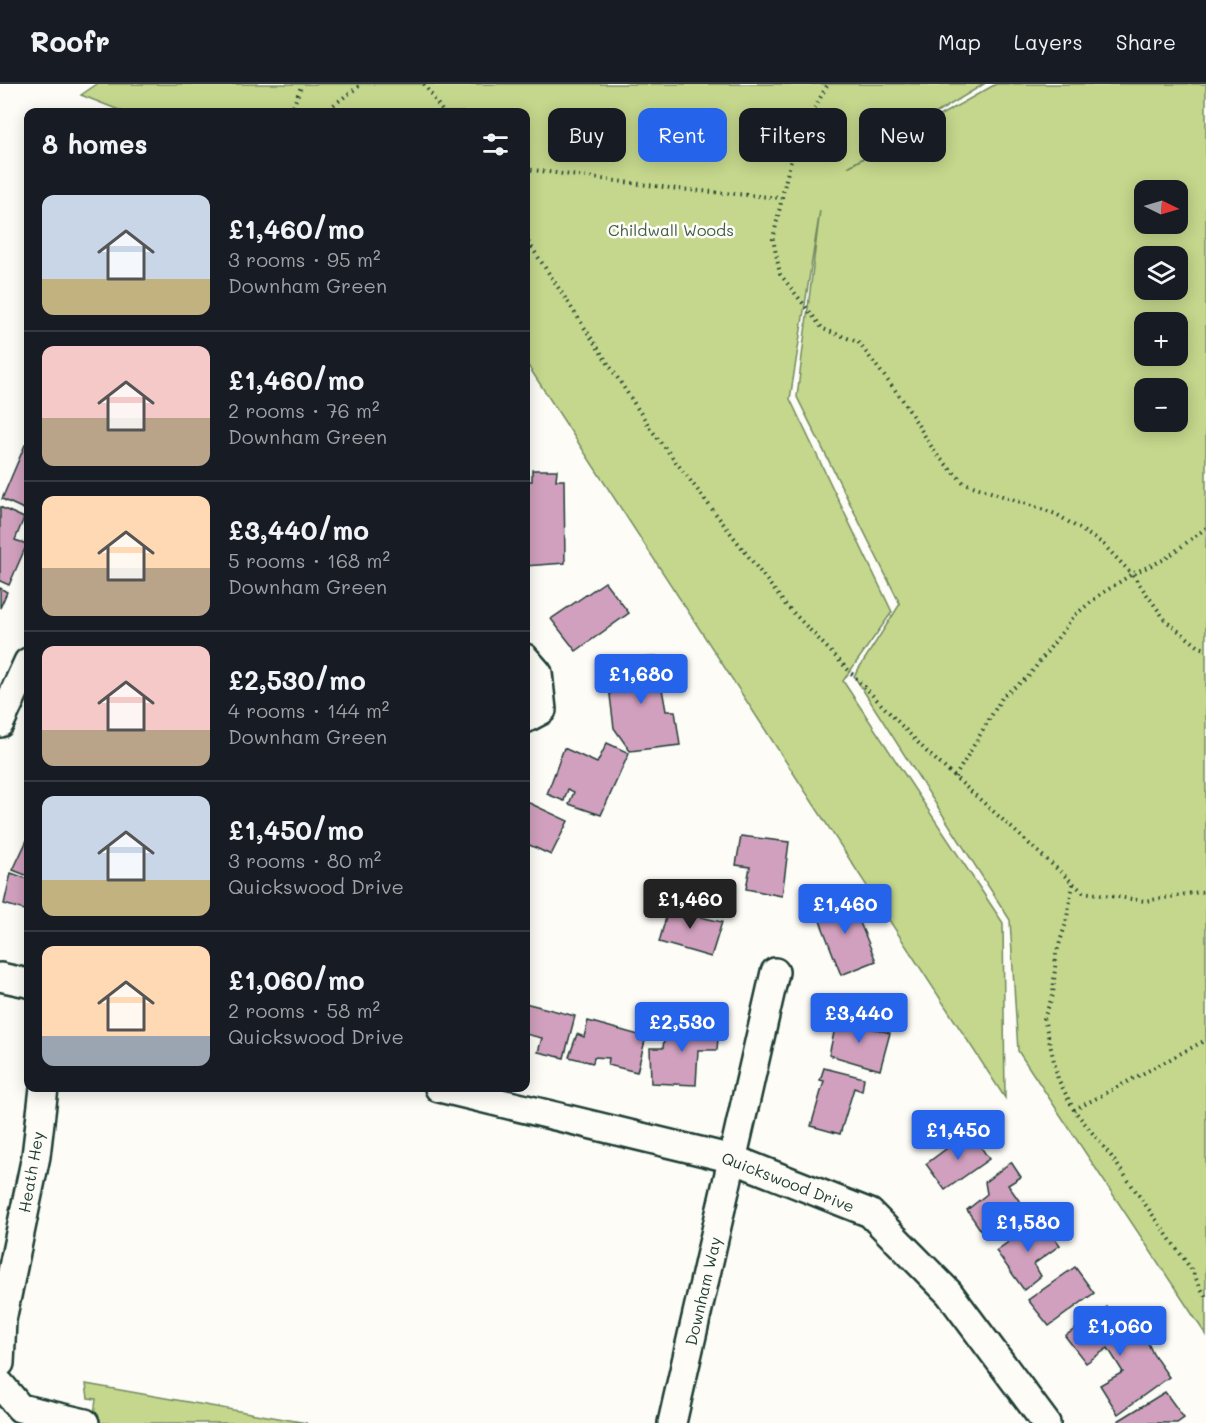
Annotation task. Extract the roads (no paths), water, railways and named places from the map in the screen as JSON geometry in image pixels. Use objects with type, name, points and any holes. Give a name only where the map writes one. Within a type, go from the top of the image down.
[{"type":"street","points":[[530,664],[538,673],[542,710],[530,716]]},
{"type":"street","points":[[0,723],[24,671]]},
{"type":"street","name":"Downham Way","points":[[672,1423],[775,972]]},
{"type":"street","points":[[0,977],[24,982]]},
{"type":"street","name":"Heath Hey","points":[[0,1363],[2,1320],[36,1156],[44,1092]]},
{"type":"street","name":"Quickswood Drive","points":[[456,1092],[733,1159],[870,1213],[949,1293],[1046,1423]]},
{"type":"street","points":[[0,1384],[20,1408],[85,1423]]},
{"type":"park label","name":"Childwall Woods","points":[[671,230]]}]
